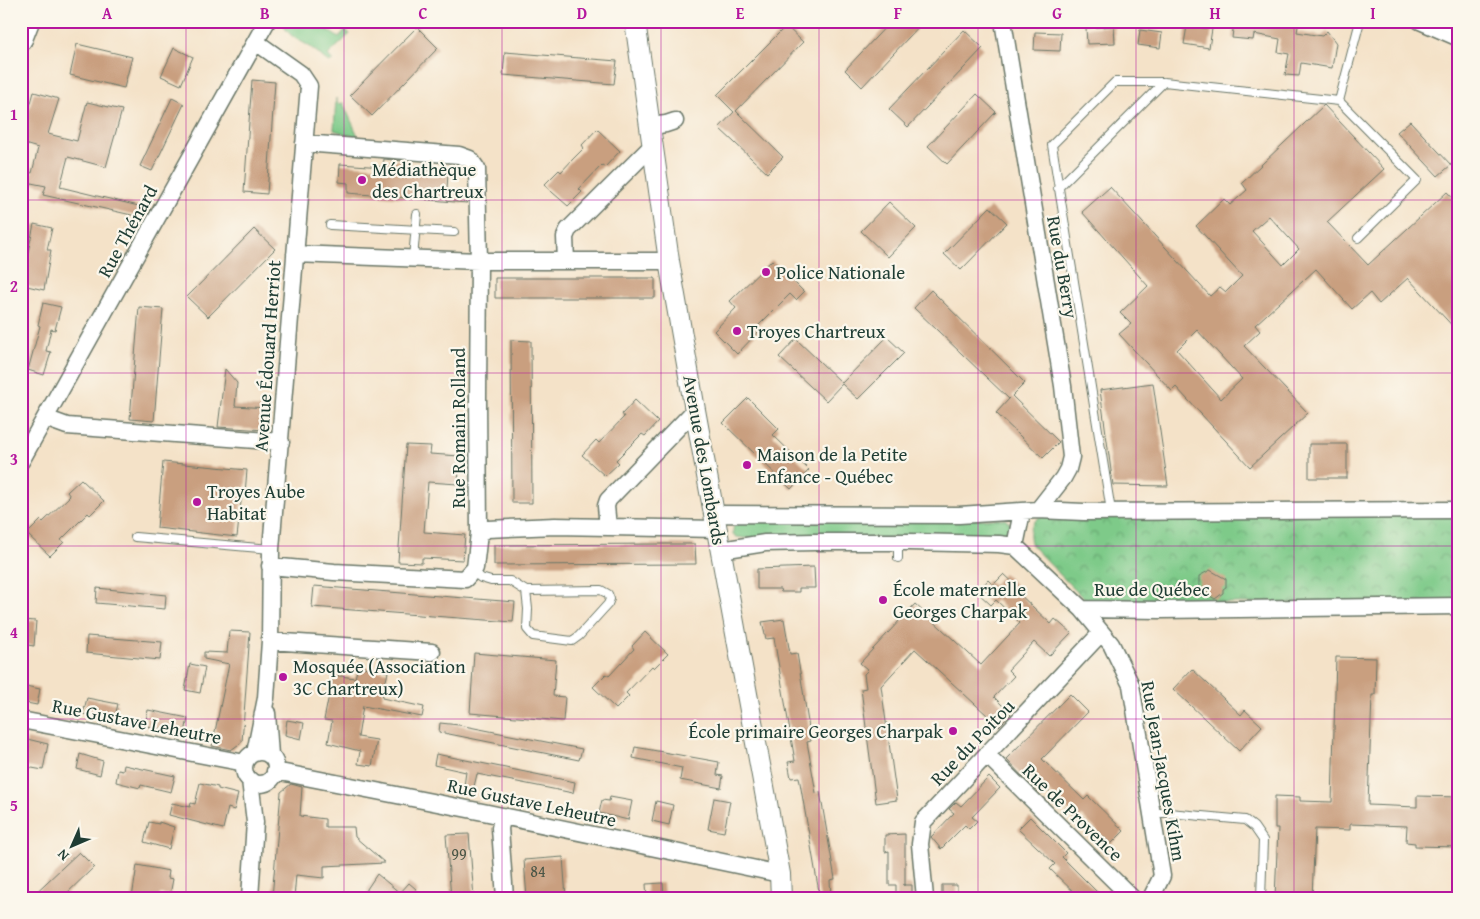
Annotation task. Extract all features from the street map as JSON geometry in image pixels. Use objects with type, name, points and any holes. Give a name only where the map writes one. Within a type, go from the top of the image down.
[{"type":"main road","points":[[21,39],[28,21]]},
{"type":"street","name":"Rue Thénard","points":[[21,461],[267,21]]},
{"type":"street","name":"Avenue des Lombards","points":[[635,21],[669,260],[780,874],[781,898]]},
{"type":"street","name":"Rue du Berry","points":[[1003,21],[1061,376],[1071,458],[1068,470],[1063,478],[1030,511]]},
{"type":"street","points":[[1420,21],[1459,38]]},
{"type":"street","name":"Avenue Édouard Herriot","points":[[250,898],[270,641],[271,558],[309,86],[301,74],[256,42]]},
{"type":"street","points":[[566,261],[565,237],[568,230],[652,136],[666,124],[675,120]]},
{"type":"street","name":"Rue Romain Rolland","points":[[304,143],[459,155],[470,159],[477,168],[479,533],[475,568],[472,571]]},
{"type":"street","points":[[295,254],[479,261],[669,260]]},
{"type":"street","points":[[608,527],[606,506],[608,500],[695,410]]},
{"type":"street","points":[[45,418],[67,426],[281,442]]},
{"type":"street","points":[[479,533],[487,529],[555,526],[608,527],[716,521],[959,515],[1030,511],[1459,510]]},
{"type":"street","points":[[721,550],[765,543],[898,550],[999,544],[1015,546],[1030,511]]},
{"type":"street","name":"Rue de Québec","points":[[1015,546],[1082,609],[1161,610],[1459,606]]},
{"type":"street","points":[[271,558],[334,572],[465,579],[472,571]]},
{"type":"street","name":"Rue Jean-Jacques Kihm","points":[[1082,609],[1111,644],[1131,685],[1162,876],[1152,895]]},
{"type":"street","name":"Rue du Poitou","points":[[925,898],[920,844],[923,822],[1102,633]]},
{"type":"street","points":[[270,641],[432,652]]},
{"type":"street","name":"Rue Gustave Leheutre","points":[[21,720],[503,816],[780,874]]},
{"type":"street","name":"Rue de Provence","points":[[987,756],[1132,898]]},
{"type":"street","points":[[503,816],[500,828],[505,898]]},
{"type":"lane","points":[[1339,101],[1360,21]]},
{"type":"lane","points":[[1111,511],[1052,145],[1116,82],[1164,82],[1339,101],[1418,180],[1358,238]]},
{"type":"lane","points":[[1058,188],[1164,82]]},
{"type":"lane","points":[[413,258],[417,214]]},
{"type":"lane","points":[[330,224],[454,232]]},
{"type":"lane","points":[[135,537],[271,558]]},
{"type":"lane","points":[[472,571],[481,578],[492,581],[510,581],[526,591],[601,590],[608,594],[610,599],[608,604],[579,636],[572,641],[533,636],[527,629],[528,609],[526,591]]},
{"type":"lane","points":[[1152,813],[1245,820],[1254,827],[1263,840],[1260,898]]},
{"type":"green space","points":[[283,21],[314,21],[339,38],[345,30],[350,34],[328,55],[333,61],[329,62],[309,46],[290,35]]},
{"type":"green space","points":[[336,98],[338,104],[343,103],[358,136],[334,130]]},
{"type":"green space","points":[[1459,514],[1459,603],[1100,603],[1089,601],[1080,595],[1032,546],[1030,537],[1030,529],[1041,516]]},
{"type":"green space","points":[[1005,519],[1013,526],[1011,535],[1002,538],[744,538],[733,535],[734,526],[739,520]]},
{"type":"building","points":[[891,21],[924,21],[862,87],[845,70]]},
{"type":"building","points":[[1234,21],[1272,25],[1273,21],[1299,21],[1297,32],[1322,36],[1327,31],[1336,43],[1332,68],[1301,63],[1299,76],[1285,75],[1289,54],[1278,52],[1280,39],[1254,34],[1253,40],[1232,38]]},
{"type":"building","points":[[786,26],[803,42],[736,111],[783,157],[767,173],[719,128],[734,112],[717,95]]},
{"type":"building","points":[[1114,26],[1115,43],[1087,44],[1086,28]]},
{"type":"building","points":[[1187,26],[1212,29],[1209,48],[1184,44]]},
{"type":"building","points":[[417,27],[438,48],[372,116],[350,95]]},
{"type":"building","points":[[964,30],[983,48],[908,127],[889,109]]},
{"type":"building","points":[[1140,30],[1162,33],[1160,48],[1138,45]]},
{"type":"building","points":[[1035,32],[1061,33],[1060,51],[1034,50]]},
{"type":"building","points":[[77,44],[132,57],[124,88],[70,75]]},
{"type":"building","points":[[174,48],[193,57],[181,85],[161,76]]},
{"type":"building","points":[[505,52],[617,61],[614,84],[503,75]]},
{"type":"building","points":[[252,80],[275,82],[267,194],[244,192]]},
{"type":"building","points":[[34,92],[59,99],[48,134],[77,141],[87,102],[122,110],[106,167],[68,157],[60,187],[151,209],[145,218],[43,195],[46,186],[21,181],[21,170],[32,173],[38,148],[21,143],[21,123],[25,124]]},
{"type":"building","points":[[977,94],[996,112],[947,164],[928,146]]},
{"type":"building","points":[[172,98],[184,104],[152,171],[140,166]]},
{"type":"building","points":[[1324,105],[1384,169],[1327,222],[1368,265],[1447,192],[1459,205],[1459,333],[1408,278],[1379,304],[1370,293],[1352,309],[1316,269],[1255,325],[1260,331],[1244,346],[1308,413],[1250,467],[1176,387],[1172,391],[1119,334],[1131,324],[1120,313],[1148,286],[1082,212],[1110,187],[1210,296],[1220,287],[1226,292],[1242,276],[1196,226],[1224,199],[1230,205],[1247,190],[1242,183]],"holes":[[[1269,216],[1299,249],[1283,265],[1252,231]],[[1197,330],[1242,379],[1221,399],[1177,350]]]},
{"type":"building","points":[[1410,121],[1451,165],[1438,176],[1397,132]]},
{"type":"building","points":[[597,129],[620,151],[605,167],[602,165],[579,189],[582,192],[568,206],[544,185],[559,170],[561,172],[584,148],[582,145]]},
{"type":"building","points":[[384,159],[403,161],[403,169],[448,172],[447,190],[458,191],[467,203],[348,193],[348,183],[339,182],[340,164],[383,167]]},
{"type":"building","points":[[889,202],[916,228],[888,257],[861,231]]},
{"type":"building","points":[[990,207],[1007,223],[961,270],[944,254]]},
{"type":"building","points":[[34,224],[52,228],[47,250],[51,250],[44,290],[23,285]]},
{"type":"building","points":[[254,229],[275,249],[208,317],[187,297]]},
{"type":"building","points":[[772,260],[804,292],[796,300],[790,294],[756,328],[759,331],[737,354],[714,331],[736,308],[730,301]]},
{"type":"building","points":[[495,278],[655,278],[655,298],[495,298]]},
{"type":"building","points":[[931,290],[1025,383],[1012,396],[1059,442],[1043,458],[996,413],[1009,399],[914,308]]},
{"type":"building","points":[[43,303],[61,307],[55,330],[51,329],[46,351],[51,352],[44,375],[28,370],[40,326],[38,325]]},
{"type":"building","points":[[139,307],[163,309],[154,421],[130,419]]},
{"type":"building","points":[[887,337],[904,353],[858,399],[842,384],[826,401],[779,357],[796,339],[842,383]]},
{"type":"building","points":[[511,340],[531,341],[532,503],[512,503]]},
{"type":"building","points":[[225,369],[237,383],[235,406],[267,408],[265,430],[218,427]]},
{"type":"building","points":[[1153,383],[1168,486],[1113,485],[1100,390]]},
{"type":"building","points":[[748,398],[779,429],[773,435],[809,470],[791,489],[723,423]]},
{"type":"building","points":[[635,400],[658,422],[645,436],[642,434],[616,460],[619,463],[605,476],[582,455],[596,440],[599,443],[624,417],[622,414]]},
{"type":"building","points":[[1309,444],[1347,444],[1347,478],[1309,478]]},
{"type":"building","points":[[406,445],[431,446],[430,454],[460,456],[458,484],[428,482],[424,532],[465,535],[463,560],[422,558],[422,563],[398,562]]},
{"type":"building","name":"Troyes Aube Habitat","points":[[163,462],[247,470],[245,493],[242,493],[237,537],[157,528]]},
{"type":"building","points":[[81,479],[104,501],[90,515],[88,513],[61,540],[64,542],[50,556],[27,534],[41,520],[43,522],[70,496],[67,492]]},
{"type":"building","points":[[695,544],[696,564],[494,565],[494,545]]},
{"type":"building","points":[[814,567],[815,588],[799,588],[799,592],[781,592],[780,589],[757,589],[757,569]]},
{"type":"building","points":[[1210,570],[1226,579],[1226,587],[1223,589],[1223,593],[1215,599],[1199,587],[1199,576]]},
{"type":"building","points":[[1004,574],[1019,588],[1016,591],[1051,624],[1055,619],[1071,633],[1049,656],[1034,642],[1008,670],[1014,676],[994,697],[1011,714],[999,726],[915,649],[881,686],[897,800],[876,803],[861,689],[866,688],[864,674],[868,670],[860,663],[915,604],[981,665],[1020,623],[996,600],[991,605],[977,592],[988,580],[993,585]]},
{"type":"building","points":[[314,586],[515,602],[513,622],[312,607]]},
{"type":"building","points":[[97,588],[166,595],[165,609],[96,603]]},
{"type":"building","points":[[784,619],[790,654],[797,653],[811,741],[807,742],[816,793],[820,792],[835,879],[830,880],[831,898],[820,898],[799,777],[791,778],[788,762],[795,761],[774,638],[766,639],[762,622]]},
{"type":"building","points":[[21,620],[36,621],[34,646],[21,644]]},
{"type":"building","points":[[229,631],[250,632],[242,742],[231,750],[212,746],[229,664],[204,659],[204,652],[227,653]]},
{"type":"building","points":[[645,632],[668,654],[654,668],[652,666],[626,693],[629,696],[616,709],[593,687],[606,674],[609,676],[634,649],[632,646]]},
{"type":"building","points":[[87,636],[162,642],[160,660],[86,653]]},
{"type":"building","points":[[474,653],[556,660],[553,696],[565,697],[563,721],[470,713]]},
{"type":"building","points":[[1336,657],[1376,658],[1375,695],[1372,695],[1368,805],[1417,807],[1417,796],[1459,797],[1459,847],[1415,846],[1415,843],[1406,842],[1407,826],[1350,824],[1350,830],[1315,829],[1312,898],[1275,898],[1278,828],[1275,828],[1275,796],[1300,797],[1300,801],[1332,802]]},
{"type":"building","points":[[190,664],[205,667],[200,693],[185,690]]},
{"type":"building","points":[[358,666],[388,672],[382,698],[424,707],[422,717],[363,706],[358,737],[377,740],[372,766],[358,764],[360,751],[328,743],[332,721],[324,720],[333,675],[355,678]]},
{"type":"building","points":[[1192,669],[1241,715],[1245,710],[1262,726],[1239,751],[1173,689]]},
{"type":"building","points":[[21,685],[40,689],[37,705],[21,702]]},
{"type":"building","points":[[1070,694],[1088,712],[1042,759],[1084,800],[1088,796],[1124,831],[1111,844],[1082,816],[1078,820],[1030,772],[1024,778],[1006,759]]},
{"type":"building","points":[[87,698],[118,704],[114,720],[83,714]]},
{"type":"building","points":[[148,710],[188,718],[185,733],[145,726]]},
{"type":"building","points":[[287,720],[304,723],[301,739],[285,735]]},
{"type":"building","points":[[440,723],[582,749],[579,760],[439,732]]},
{"type":"building","points":[[27,739],[48,744],[43,770],[21,766]]},
{"type":"building","points":[[635,747],[719,762],[717,775],[723,776],[721,788],[680,780],[682,768],[633,758]]},
{"type":"building","points":[[80,754],[103,761],[100,775],[77,769]]},
{"type":"building","points":[[436,754],[575,782],[573,793],[477,774],[472,795],[463,793],[466,772],[434,765]]},
{"type":"building","points":[[124,765],[175,776],[171,792],[141,785],[140,788],[116,782],[118,770],[123,771]]},
{"type":"building","points":[[989,777],[1000,788],[972,817],[977,821],[969,829],[965,825],[941,849],[931,837],[954,813],[949,809],[956,802],[961,806]]},
{"type":"building","points":[[200,783],[238,794],[234,810],[228,808],[223,829],[169,815],[172,803],[190,807],[191,803],[195,804]]},
{"type":"building","points":[[291,784],[302,787],[300,816],[325,819],[325,827],[354,827],[355,837],[385,863],[324,866],[324,878],[296,875],[294,898],[272,898],[281,792]]},
{"type":"building","points":[[610,797],[632,801],[628,820],[599,813],[602,800],[609,801]]},
{"type":"building","points":[[714,798],[730,801],[724,832],[708,829]]},
{"type":"building","points":[[656,801],[673,805],[669,825],[652,821]]},
{"type":"building","points":[[1030,817],[1066,853],[1062,857],[1103,898],[1080,898],[1050,869],[1055,864],[1018,829]]},
{"type":"building","points":[[149,822],[159,824],[159,822],[174,827],[169,849],[144,842]]},
{"type":"building","points":[[469,834],[474,898],[451,898],[446,835]]},
{"type":"building","points":[[905,834],[905,885],[912,885],[912,898],[896,898],[896,885],[889,885],[889,851],[885,852],[885,835]]},
{"type":"building","points":[[79,852],[94,867],[62,898],[30,898]]},
{"type":"building","points":[[563,857],[566,898],[527,898],[524,860]]},
{"type":"building","points":[[137,865],[169,871],[168,878],[173,879],[170,895],[160,894],[159,898],[132,898]]},
{"type":"building","points":[[377,874],[400,893],[409,883],[416,889],[417,898],[367,898],[367,889]]},
{"type":"building","points":[[663,883],[664,896],[661,896],[661,898],[647,898],[646,884]]},
{"type":"building","points":[[942,885],[957,885],[957,898],[942,898]]},
{"type":"place","name":"Médiathèque des Chartreux","points":[[362,180]]},
{"type":"place","name":"Police Nationale","points":[[766,272]]},
{"type":"place","name":"Troyes Chartreux","points":[[737,331]]},
{"type":"place","name":"Maison de la Petite Enfance - Québec","points":[[747,465]]},
{"type":"place","name":"Troyes Aube Habitat","points":[[197,502]]},
{"type":"place","name":"École maternelle Georges Charpak","points":[[883,600]]},
{"type":"place","name":"Mosquée (Association 3C Chartreux)","points":[[283,677]]},
{"type":"place","name":"École primaire Georges Charpak","points":[[953,731]]}]
